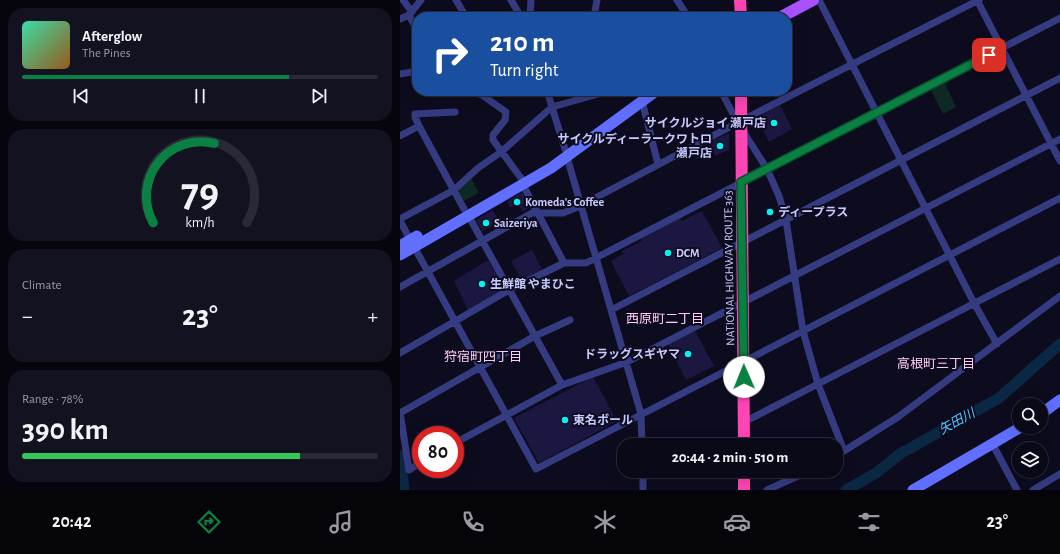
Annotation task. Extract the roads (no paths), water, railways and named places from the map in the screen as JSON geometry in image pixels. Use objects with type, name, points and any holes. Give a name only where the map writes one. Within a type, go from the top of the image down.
[{"type":"highway","points":[[740,0],[741,12]]},
{"type":"highway","name":"NATIONAL HIGHWAY ROUTE 363","points":[[741,96],[744,438]]},
{"type":"highway","points":[[744,478],[744,490]]},
{"type":"main road","points":[[787,12],[797,4],[813,0]]},
{"type":"main road","points":[[400,254],[412,243],[522,182],[566,153],[640,96]]},
{"type":"main road","points":[[400,246],[412,243]]},
{"type":"main road","points":[[1048,409],[1060,400]]},
{"type":"main road","points":[[913,490],[1012,432]]},
{"type":"street","points":[[403,0],[412,19]]},
{"type":"street","points":[[400,19],[410,14],[421,0]]},
{"type":"street","points":[[456,0],[463,12]]},
{"type":"street","points":[[511,0],[518,12]]},
{"type":"street","points":[[530,12],[531,0]]},
{"type":"street","points":[[676,0],[684,12]]},
{"type":"street","points":[[819,0],[974,303],[997,344]]},
{"type":"street","points":[[400,287],[537,212],[563,213],[580,206],[658,164],[852,66],[978,0],[1060,161]]},
{"type":"street","points":[[594,12],[594,8],[600,1]]},
{"type":"street","points":[[400,353],[509,290],[564,263],[586,263],[1060,18]]},
{"type":"street","points":[[400,74],[412,72]]},
{"type":"street","points":[[611,310],[1060,78]]},
{"type":"street","points":[[487,96],[506,112],[505,120],[493,135],[493,140],[522,182],[564,263]]},
{"type":"street","points":[[549,96],[627,362],[641,414],[642,438]]},
{"type":"street","points":[[591,96],[552,107],[501,152],[478,168],[454,190],[400,220],[536,469],[1060,198]]},
{"type":"street","points":[[643,96],[658,164]]},
{"type":"street","points":[[724,96],[734,116],[741,122],[767,169],[779,196],[786,220],[803,331],[818,384],[844,451],[898,417],[1060,296]]},
{"type":"street","points":[[455,112],[415,114],[414,117],[562,385]]},
{"type":"street","points":[[402,132],[419,126]]},
{"type":"street","points":[[464,438],[562,385],[627,362],[1060,139]]},
{"type":"street","points":[[744,422],[1060,259]]},
{"type":"street","points":[[412,468],[409,470],[400,413],[478,370],[480,367],[535,336],[570,320]]},
{"type":"street","points":[[992,443],[1017,490]]},
{"type":"street","points":[[1033,490],[1060,474]]},
{"type":"street","points":[[643,478],[643,490]]},
{"type":"street","points":[[767,490],[794,478]]},
{"type":"waterway","name":"矢田川","points":[[846,490],[876,473],[900,454],[999,398],[1060,344]]},
{"type":"waterway","points":[[400,456],[404,490]]},
{"type":"place","name":"サイクルジョイ 瀬戸店","points":[[774,123]]},
{"type":"place","name":"サイクルディーラークワトロ 瀬戸店","points":[[720,146]]},
{"type":"place","name":"Komeda's Coffee","points":[[517,202]]},
{"type":"place","name":"ディープラス","points":[[770,212]]},
{"type":"place","name":"Saizeriya","points":[[486,223]]},
{"type":"place","name":"DCM","points":[[668,253]]},
{"type":"place","name":"生鮮館 やまひこ","points":[[482,284]]},
{"type":"place","name":"ドラッグスギヤマ","points":[[688,354]]},
{"type":"place","name":"東名ボール","points":[[565,420]]},
{"type":"district","name":"西原町二丁目","points":[[665,319]]},
{"type":"district","name":"狩宿町四丁目","points":[[483,357]]},
{"type":"district","name":"高根町三丁目","points":[[936,364]]}]
